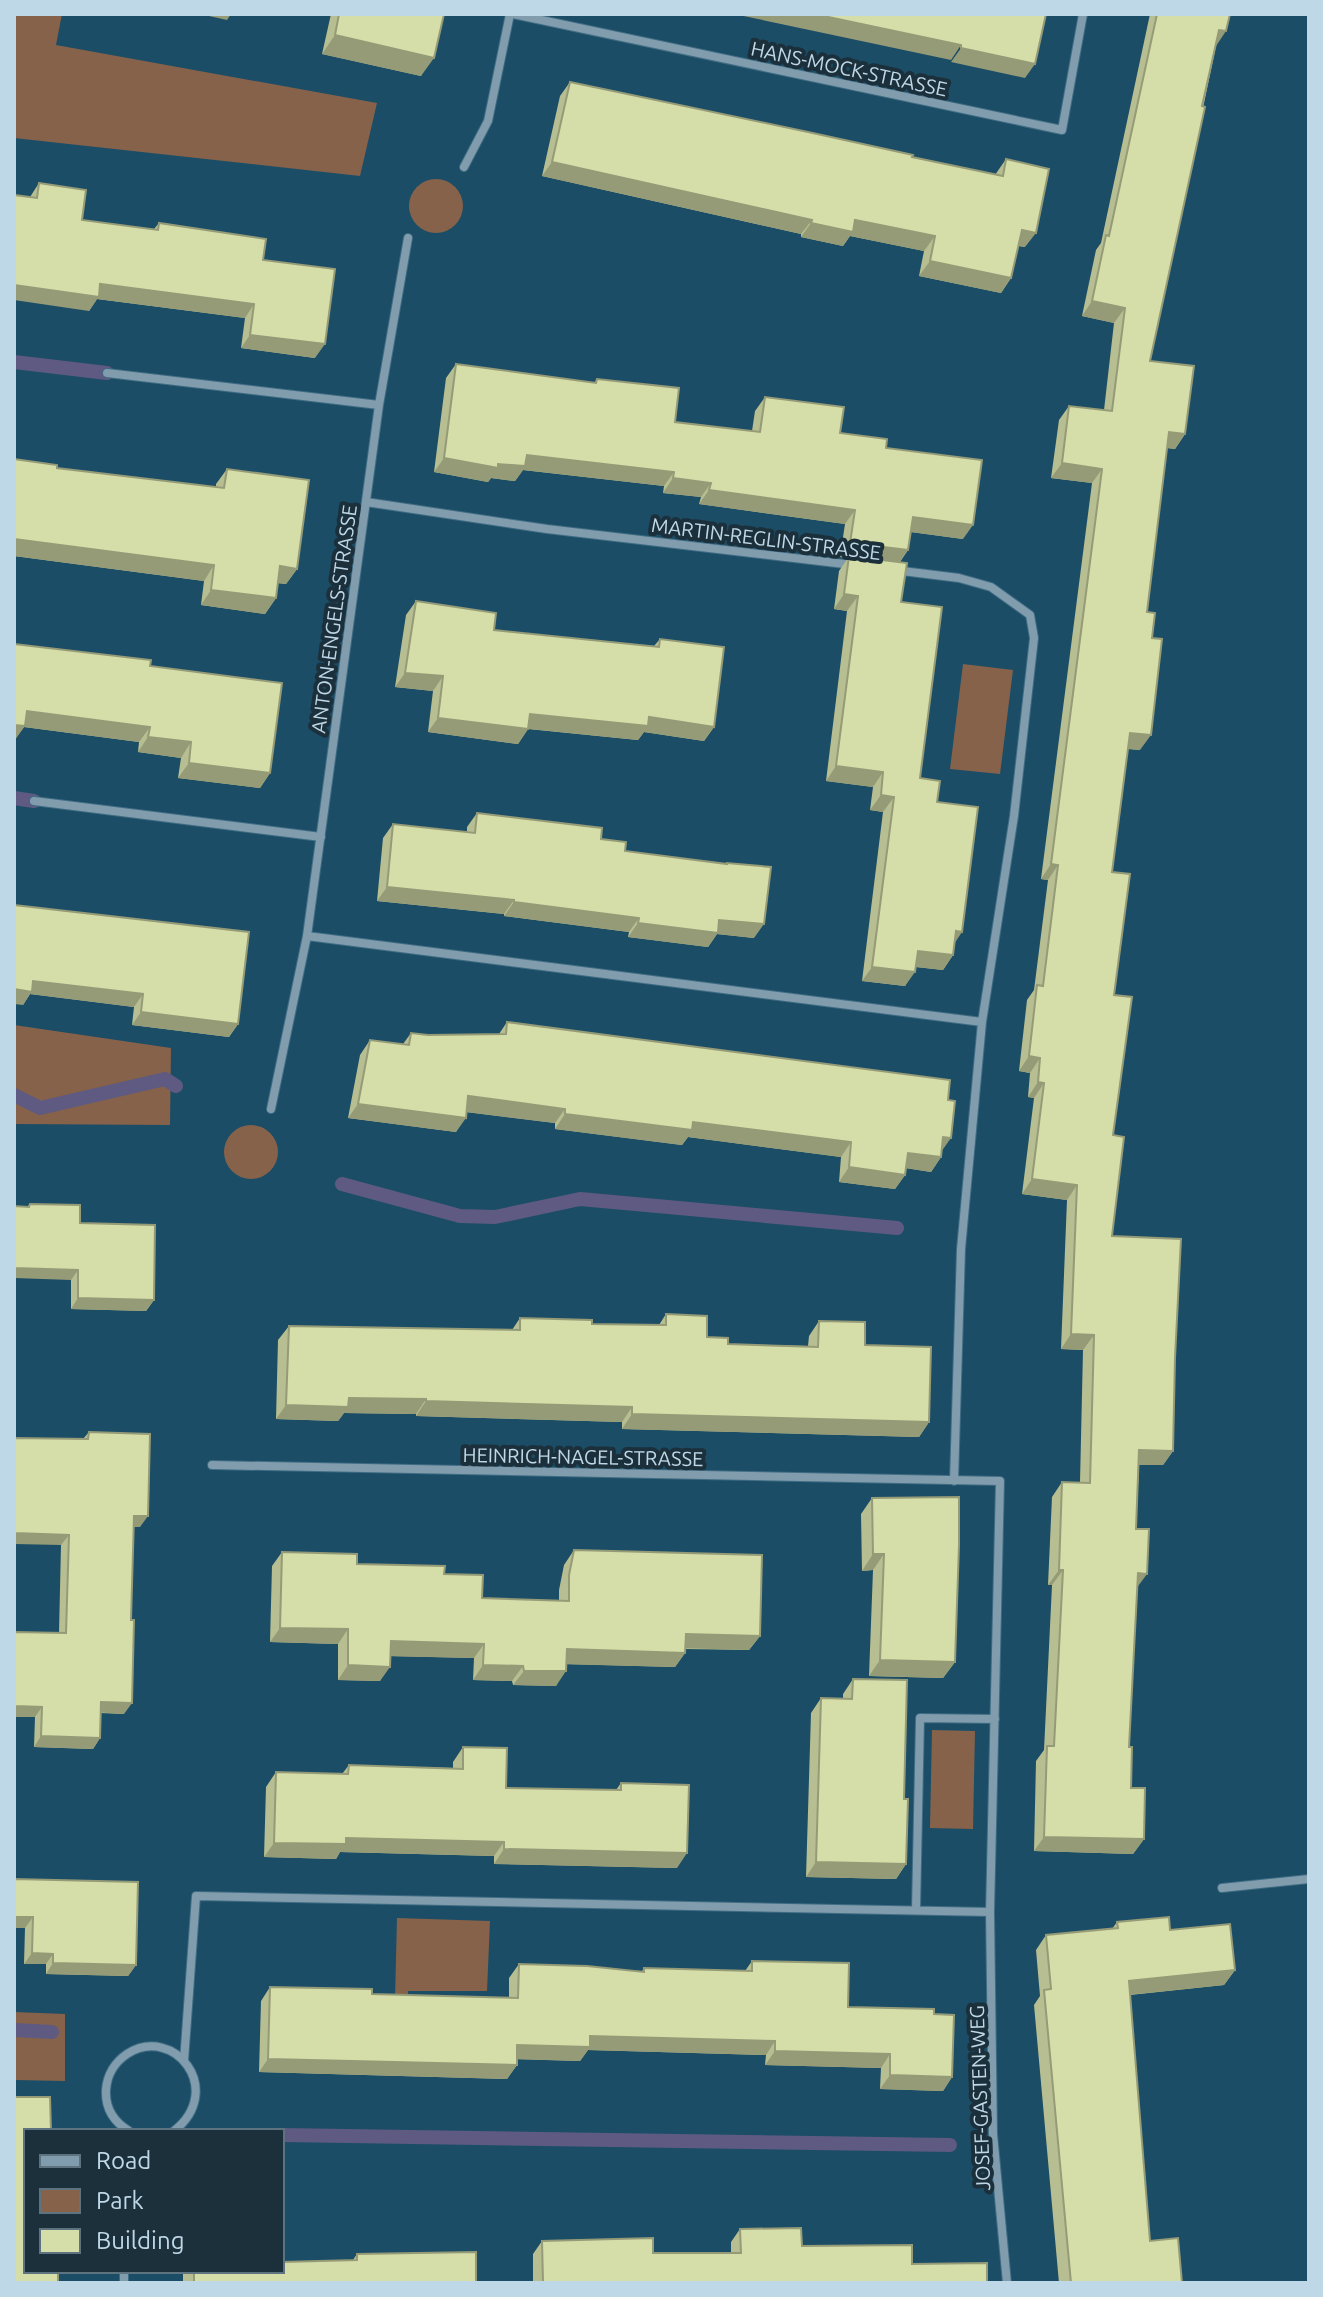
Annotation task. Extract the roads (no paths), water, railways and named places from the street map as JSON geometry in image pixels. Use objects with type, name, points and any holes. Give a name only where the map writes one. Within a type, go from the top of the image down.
[{"type":"street","name":"HANS-MOCK-STRASSE","points":[[511,14],[1062,130],[1083,14]]},
{"type":"street","points":[[464,167],[488,121],[511,14]]},
{"type":"street","name":"ANTON-ENGELS-STRASSE","points":[[271,1109],[307,936],[379,405],[408,238]]},
{"type":"street","points":[[107,373],[379,405]]},
{"type":"street","name":"MARTIN-REGLIN-STRASSE","points":[[366,502],[547,529],[864,567]]},
{"type":"street","name":"MARTIN-REGLIN-STRASSE","points":[[880,569],[959,578],[991,587],[1030,615],[1034,638],[1014,816],[982,1022],[961,1245],[954,1481]]},
{"type":"street","points":[[34,801],[321,837]]},
{"type":"street","points":[[307,936],[982,1022]]},
{"type":"street","name":"HEINRICH-NAGEL-STRASSE","points":[[212,1465],[1000,1481],[990,1912]]},
{"type":"street","points":[[916,1910],[920,1718],[995,1719]]},
{"type":"street","points":[[1222,1888],[1309,1879]]},
{"type":"street","points":[[184,2061],[196,1896],[990,1912]]},
{"type":"street","name":"JOSEF-GASTEN-WEG","points":[[990,1912],[993,2134],[1007,2283]]},
{"type":"street","points":[[123,2129],[111,2114],[106,2085],[119,2059],[132,2051],[151,2046],[171,2051],[184,2061],[193,2074],[196,2090],[194,2106],[176,2129]]},
{"type":"waterway","points":[[14,362],[107,373]]},
{"type":"waterway","points":[[14,798],[34,801]]},
{"type":"waterway","points":[[14,1095],[40,1108],[165,1079],[176,1086]]},
{"type":"waterway","points":[[342,1184],[460,1216],[495,1217],[580,1199],[897,1228]]},
{"type":"waterway","points":[[14,2030],[52,2032]]},
{"type":"waterway","points":[[284,2135],[950,2145]]}]
